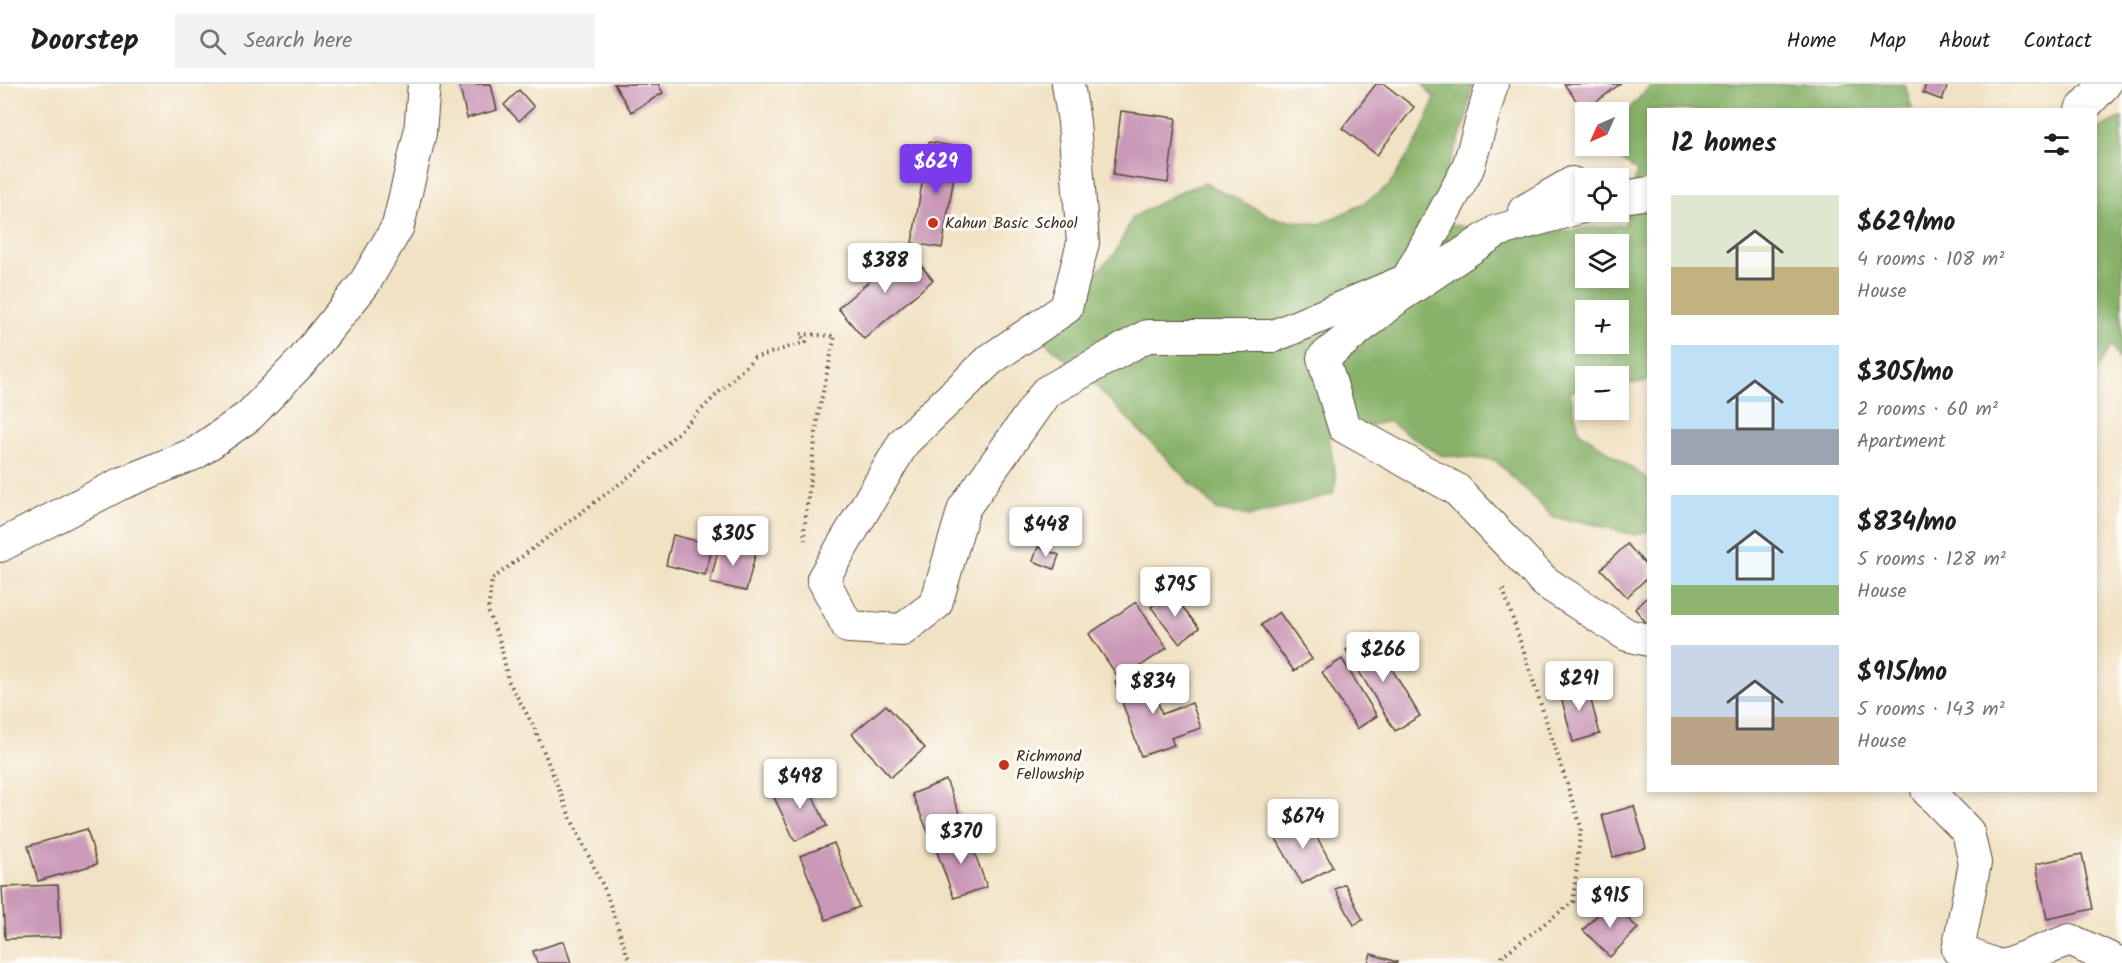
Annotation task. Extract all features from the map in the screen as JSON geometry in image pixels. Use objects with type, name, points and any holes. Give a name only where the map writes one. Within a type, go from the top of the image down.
[{"type":"street","points":[[0,546],[118,485],[196,453],[249,416],[303,360],[364,284],[398,226],[420,133],[424,84]]},
{"type":"street","points":[[1068,84],[1074,122],[1083,243],[1066,308],[991,359],[904,442],[823,579],[848,627],[902,630],[936,604],[964,508],[1046,392],[1147,336],[1274,336],[1407,280],[1572,183],[1575,186]]},
{"type":"street","points":[[1407,280],[1468,168],[1492,84]]},
{"type":"street","points":[[2083,108],[2105,84]]},
{"type":"street","points":[[1629,196],[1647,193]]},
{"type":"street","points":[[1575,209],[1497,231],[1397,298],[1323,358],[1344,427],[1456,489],[1545,582],[1627,635],[1647,640]]},
{"type":"street","points":[[1929,792],[1968,832],[1976,863],[1958,950],[1991,963]]},
{"type":"street","points":[[2009,963],[2070,940],[2120,963]]},
{"type":"path","points":[[630,963],[606,892],[570,817],[534,727],[508,680],[501,645],[488,611],[492,579],[646,464],[754,358],[806,342],[800,334],[835,336],[818,415],[804,530],[807,549],[819,560],[823,579]]},
{"type":"path","points":[[1501,963],[1503,956],[1573,902],[1581,827],[1502,586]]},
{"type":"green space","points":[[1423,84],[1472,84],[1466,121],[1428,220],[1476,229],[1541,233],[1625,225],[1626,222],[1629,222],[1629,207],[1637,171],[1617,156],[1629,156],[1629,109],[1652,84],[1905,84],[1912,108],[1647,108],[1647,381],[1629,384],[1629,366],[1575,366],[1575,390],[1570,391],[1579,431],[1647,479],[1647,531],[1634,535],[1585,522],[1554,518],[1495,460],[1440,455],[1388,421],[1329,436],[1336,479],[1333,494],[1250,516],[1217,510],[1096,386],[1027,326],[1084,284],[1114,255],[1133,217],[1182,191],[1205,183],[1276,219],[1320,224],[1359,206],[1389,186],[1419,138],[1435,99]]},
{"type":"green space","points":[[2122,117],[2122,365],[2111,345],[2097,371],[2097,130]]},
{"type":"building","points":[[459,84],[491,84],[497,110],[467,118]]},
{"type":"building","points":[[614,84],[658,84],[663,93],[631,112]]},
{"type":"building","points":[[1376,84],[1384,84],[1414,107],[1377,155],[1342,128]]},
{"type":"building","points":[[1564,84],[1620,84],[1596,102],[1577,102]]},
{"type":"building","points":[[1926,84],[1948,84],[1942,100],[1923,93]]},
{"type":"building","points":[[519,90],[534,107],[519,121],[504,105]]},
{"type":"building","points":[[1121,111],[1176,118],[1168,183],[1113,175]]},
{"type":"building","points":[[929,142],[959,147],[942,248],[912,243]]},
{"type":"building","points":[[907,249],[933,280],[864,339],[838,308]]},
{"type":"building","points":[[673,535],[713,545],[705,575],[666,565]]},
{"type":"building","points":[[720,543],[756,552],[746,591],[710,583]]},
{"type":"building","points":[[1627,544],[1647,566],[1647,578],[1627,597],[1601,569]]},
{"type":"building","points":[[1038,547],[1059,555],[1054,569],[1033,561]]},
{"type":"building","points":[[1171,592],[1199,628],[1179,643],[1151,607]]},
{"type":"building","points":[[1647,597],[1647,624],[1635,609]]},
{"type":"building","points":[[1136,602],[1167,648],[1120,680],[1089,634]]},
{"type":"building","points":[[1279,612],[1312,659],[1294,671],[1261,625]]},
{"type":"building","points":[[1371,634],[1420,716],[1395,731],[1346,650]]},
{"type":"building","points":[[1342,659],[1377,716],[1357,729],[1322,672]]},
{"type":"building","points":[[1147,671],[1162,714],[1192,703],[1201,728],[1171,738],[1174,745],[1141,756],[1115,682]]},
{"type":"building","points":[[1586,682],[1600,734],[1573,742],[1559,689]]},
{"type":"building","points":[[886,705],[925,748],[891,777],[852,734]]},
{"type":"building","points":[[804,778],[827,826],[795,841],[772,793]]},
{"type":"building","points":[[946,780],[962,820],[929,834],[912,794]]},
{"type":"building","points":[[1634,806],[1646,848],[1613,857],[1602,815]]},
{"type":"building","points":[[1305,815],[1333,867],[1302,884],[1273,833]]},
{"type":"building","points":[[87,829],[97,864],[38,881],[28,846]]},
{"type":"building","points":[[967,832],[987,887],[954,898],[934,844]]},
{"type":"building","points":[[834,843],[859,907],[826,920],[800,856]]},
{"type":"building","points":[[2082,854],[2093,909],[2047,919],[2036,864]]},
{"type":"building","points":[[1345,884],[1363,920],[1354,925],[1335,889]]},
{"type":"building","points":[[58,885],[61,937],[5,939],[2,887]]},
{"type":"building","points":[[1610,902],[1638,928],[1610,957],[1583,930]]},
{"type":"building","points":[[564,941],[571,963],[537,963],[533,951]]},
{"type":"building","points":[[1371,954],[1397,962],[1397,963],[1368,963]]},
{"type":"place","name":"Kahun Basic School","points":[[933,223]]},
{"type":"place","name":"Richmond Fellowship","points":[[1004,765]]}]
